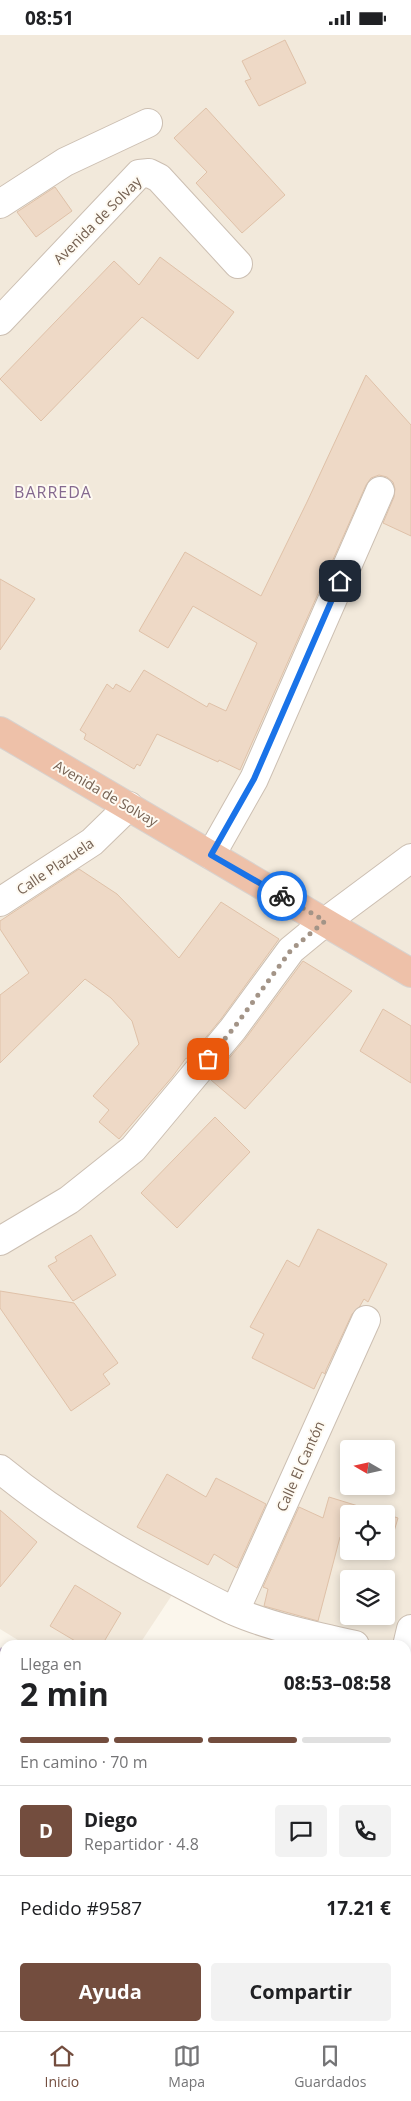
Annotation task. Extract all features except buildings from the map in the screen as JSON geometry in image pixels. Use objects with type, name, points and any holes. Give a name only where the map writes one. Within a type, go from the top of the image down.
[{"type":"highway","name":"Avenida de Solvay","points":[[0,731],[411,973]]},
{"type":"street","points":[[0,204],[64,162],[148,123]]},
{"type":"street","name":"Avenida de Solvay","points":[[0,321],[139,174],[149,173],[159,178],[238,264]]},
{"type":"street","points":[[211,855],[254,779],[380,491]]},
{"type":"street","name":"Calle Plazuela","points":[[0,902],[92,842],[129,806]]},
{"type":"street","points":[[0,1241],[69,1200],[133,1149],[233,1029],[291,950],[325,921],[411,858]]},
{"type":"street","name":"Calle El Cantón","points":[[235,1611],[366,1320]]},
{"type":"street","points":[[0,1469],[25,1490],[72,1522],[152,1569],[235,1611],[285,1627],[336,1640]]},
{"type":"shaded area","points":[[0,35],[411,35],[411,1640],[292,1640],[244,1627],[172,1595],[142,1640],[18,1640],[0,1629]]},
{"type":"way so far","points":[[208,1059],[233,1029],[291,950],[325,921],[282,896]]},
{"type":"district","name":"BARREDA","points":[[53,492]]},
{"type":"route","points":[[282,896],[211,855],[254,779],[340,581]]}]
